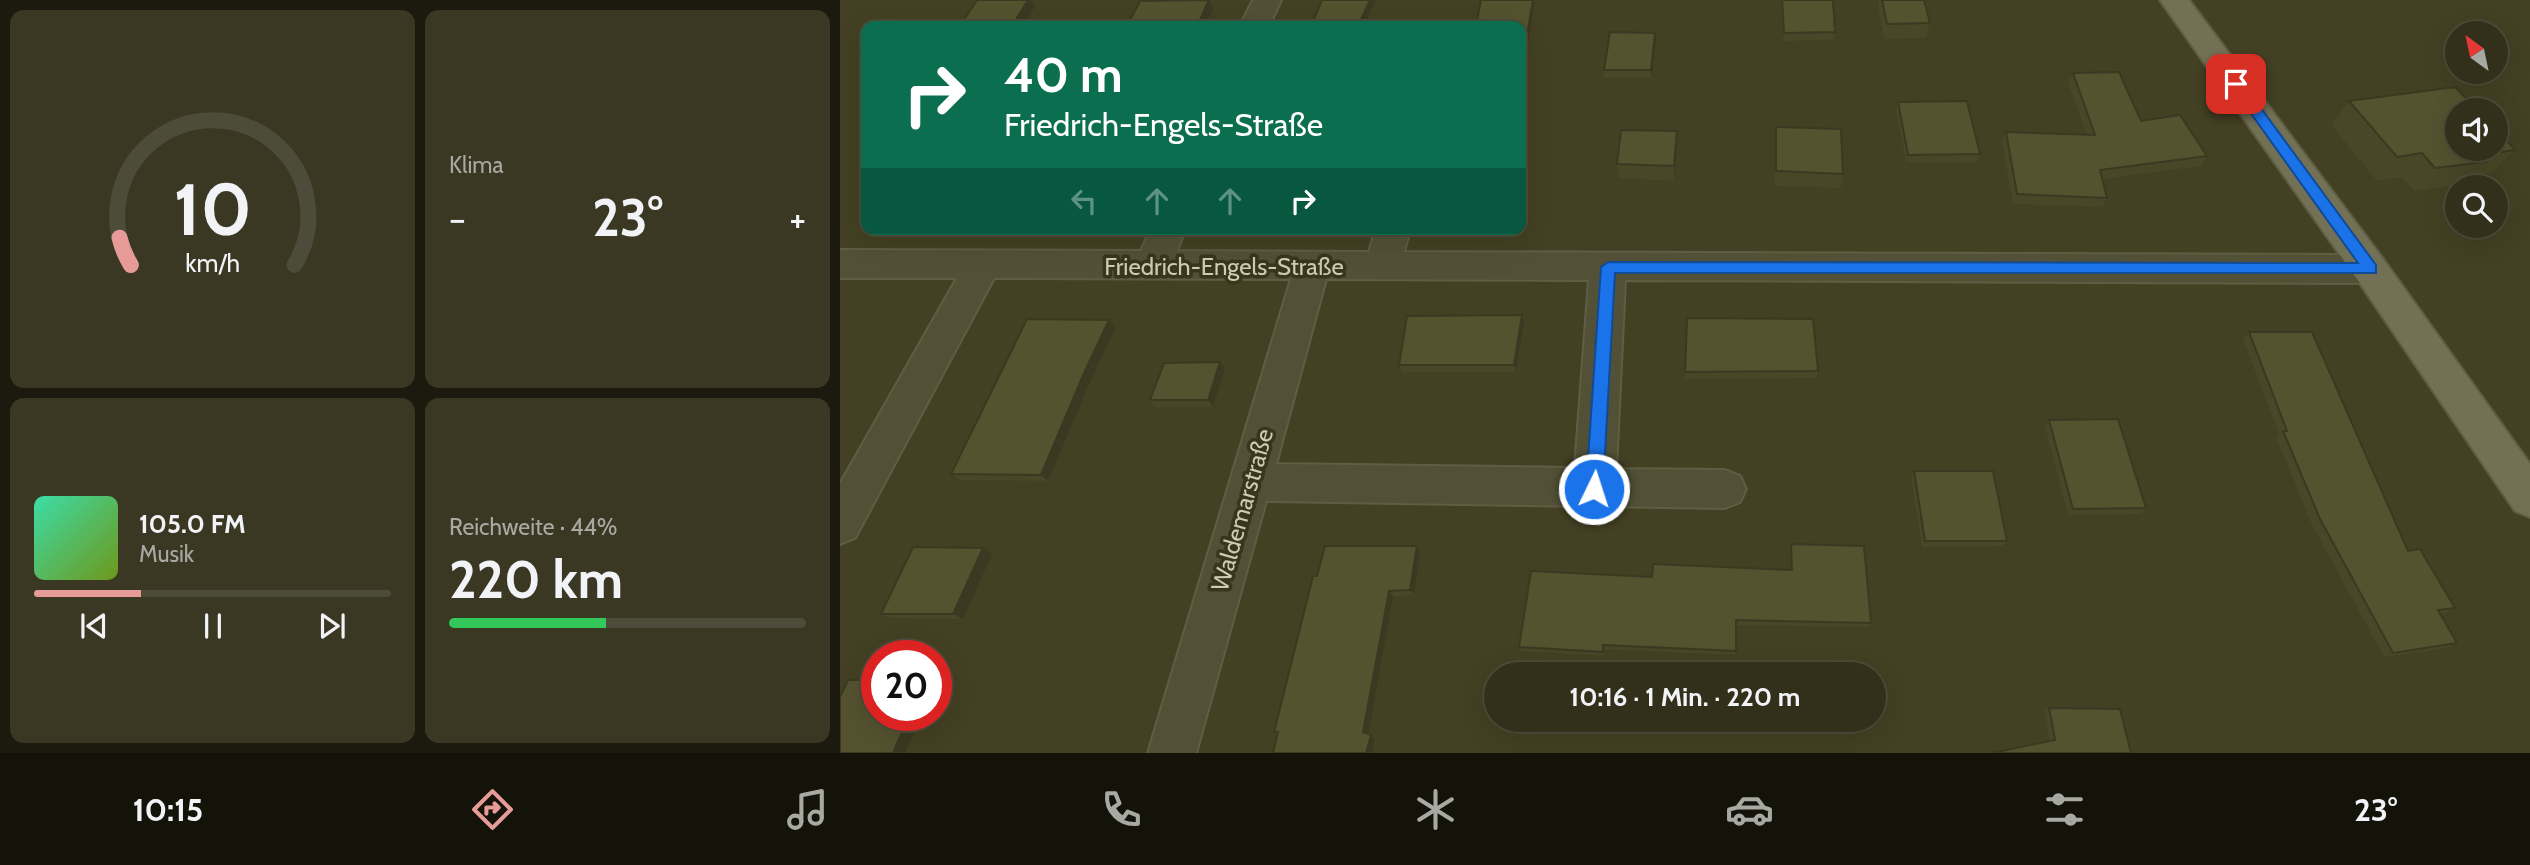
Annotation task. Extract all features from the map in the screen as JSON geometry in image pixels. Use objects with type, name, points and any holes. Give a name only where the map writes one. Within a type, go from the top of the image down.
[{"type":"main road","points":[[2174,0],[2371,269],[2530,498]]},
{"type":"street","points":[[1257,21],[1267,0]]},
{"type":"street","points":[[1153,266],[1166,235]]},
{"type":"street","points":[[1383,266],[1391,235]]},
{"type":"street","name":"Friedrich-Engels-Straße","points":[[840,264],[2371,269]]},
{"type":"street","points":[[840,524],[983,265]]},
{"type":"street","name":"Waldemarstraße","points":[[1172,753],[1312,267]]},
{"type":"street","points":[[1594,489],[1608,267]]},
{"type":"street","points":[[1251,482],[1725,489]]},
{"type":"building","points":[[977,0],[1028,0],[1015,21],[963,21]]},
{"type":"building","points":[[1209,0],[1199,21],[1130,21],[1140,1]]},
{"type":"building","points":[[1322,0],[1370,0],[1360,21],[1313,21]]},
{"type":"building","points":[[1481,0],[1533,0],[1526,41],[1526,21],[1477,21]]},
{"type":"building","points":[[1782,0],[1833,0],[1835,32],[1784,33]]},
{"type":"building","points":[[1882,0],[1924,0],[1930,23],[1887,24]]},
{"type":"building","points":[[1610,32],[1655,33],[1651,70],[1604,70]]},
{"type":"building","points":[[2119,72],[2141,121],[2180,115],[2207,156],[2100,170],[2107,198],[2017,194],[2006,132],[2095,135],[2073,73]]},
{"type":"building","points":[[2455,87],[2466,98],[2445,98],[2445,161],[2485,162],[2435,168],[2422,153],[2397,157],[2349,101]]},
{"type":"building","points":[[1967,101],[1980,154],[1908,155],[1898,102]]},
{"type":"building","points":[[1776,127],[1841,129],[1843,174],[1776,171]]},
{"type":"building","points":[[1621,130],[1677,131],[1674,166],[1617,164]]},
{"type":"building","points":[[1522,315],[1514,365],[1399,365],[1407,316]]},
{"type":"building","points":[[1687,318],[1813,319],[1818,371],[1685,372]]},
{"type":"building","points":[[1027,319],[1109,320],[1041,475],[951,474]]},
{"type":"building","points":[[2249,332],[2312,332],[2408,551],[2420,549],[2455,608],[2438,610],[2457,643],[2393,653],[2320,519],[2283,431],[2287,431]]},
{"type":"building","points":[[1220,362],[1208,400],[1150,400],[1164,363]]},
{"type":"building","points":[[2118,419],[2146,508],[2073,509],[2049,420]]},
{"type":"building","points":[[1914,471],[1993,471],[2007,541],[1925,541]]},
{"type":"building","points":[[1791,544],[1864,546],[1871,623],[1736,620],[1736,651],[1603,645],[1603,652],[1519,647],[1531,571],[1652,577],[1653,564],[1792,570]]},
{"type":"building","points":[[1325,546],[1417,546],[1410,590],[1389,591],[1363,732],[1371,735],[1366,753],[1273,753],[1278,732],[1274,732],[1313,576],[1317,576]]},
{"type":"building","points":[[913,547],[983,548],[953,614],[881,614]]},
{"type":"building","points":[[848,680],[861,680],[861,731],[903,731],[893,753],[840,753],[840,697]]},
{"type":"building","points":[[2049,708],[2120,709],[2131,753],[1992,753],[2055,740]]},
{"type":"route","points":[[1594,489],[1608,267],[2371,269],[2236,84]]}]
